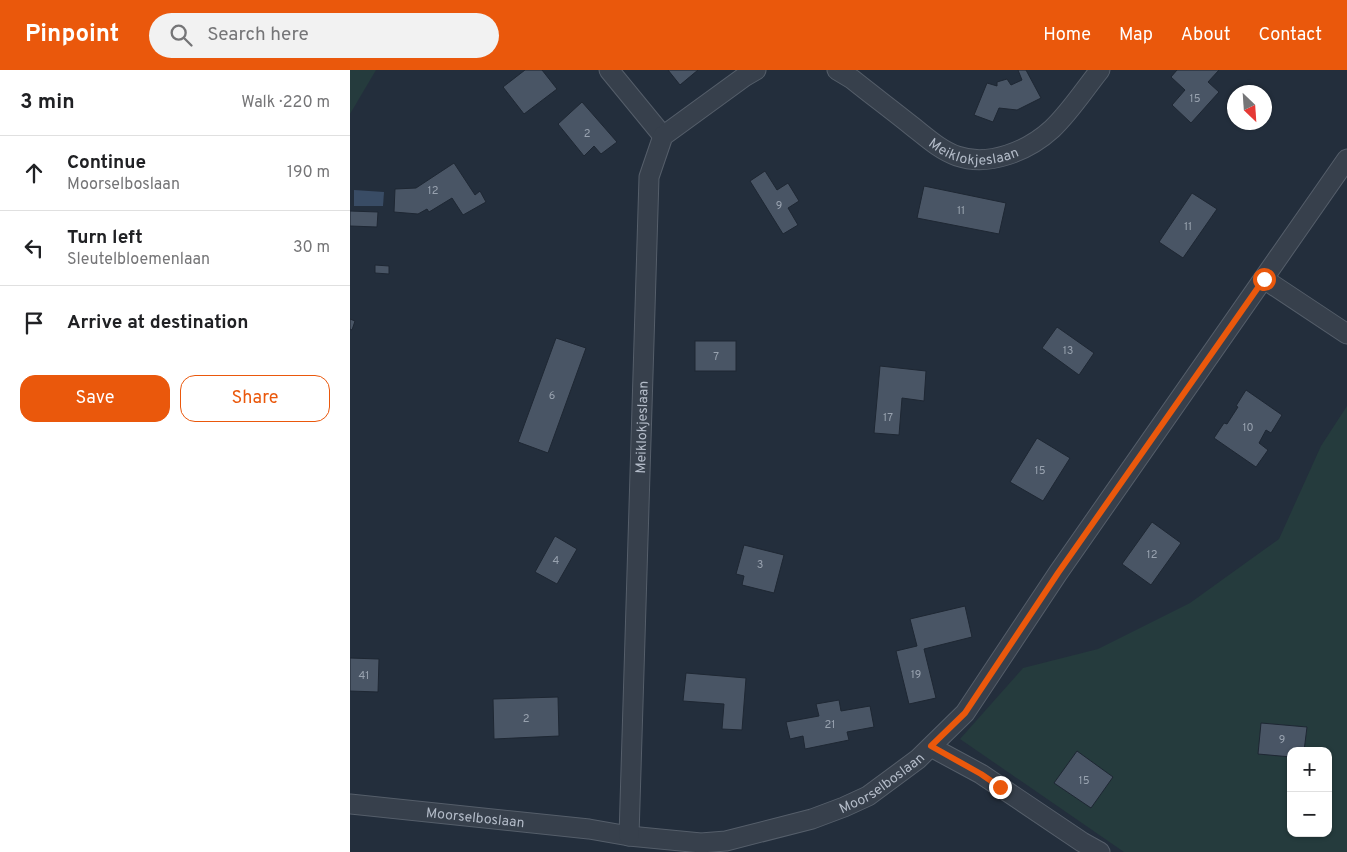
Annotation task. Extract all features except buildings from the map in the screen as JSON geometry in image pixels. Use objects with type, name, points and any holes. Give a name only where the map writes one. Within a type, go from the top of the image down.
[{"type":"street","points":[[609,70],[663,136],[756,70]]},
{"type":"street","name":"Meiklokjeslaan","points":[[837,70],[852,79],[938,146],[957,156],[983,159],[1010,154],[1026,148],[1042,138],[1057,124],[1100,70]]},
{"type":"street","name":"Meiklokjeslaan","points":[[629,836],[649,177],[663,136]]},
{"type":"street","name":"Moorselboslaan","points":[[350,804],[589,829],[629,836],[701,843],[726,841],[812,819],[868,796],[918,759],[965,713],[1058,573],[1347,160]]},
{"type":"street","points":[[1264,279],[1347,334]]},
{"type":"street","points":[[931,746],[981,774],[1082,842],[1100,852]]},
{"type":"green space","points":[[350,70],[376,70],[350,114]]},
{"type":"green space","points":[[1347,406],[1347,852],[1124,852],[960,739],[1023,668],[1098,649],[1190,603],[1279,539],[1321,446]]},
{"type":"water","points":[[354,190],[384,192],[383,206],[354,206]]},
{"type":"route","points":[[1000,787],[931,746],[965,713],[1058,573],[1264,279]]}]
